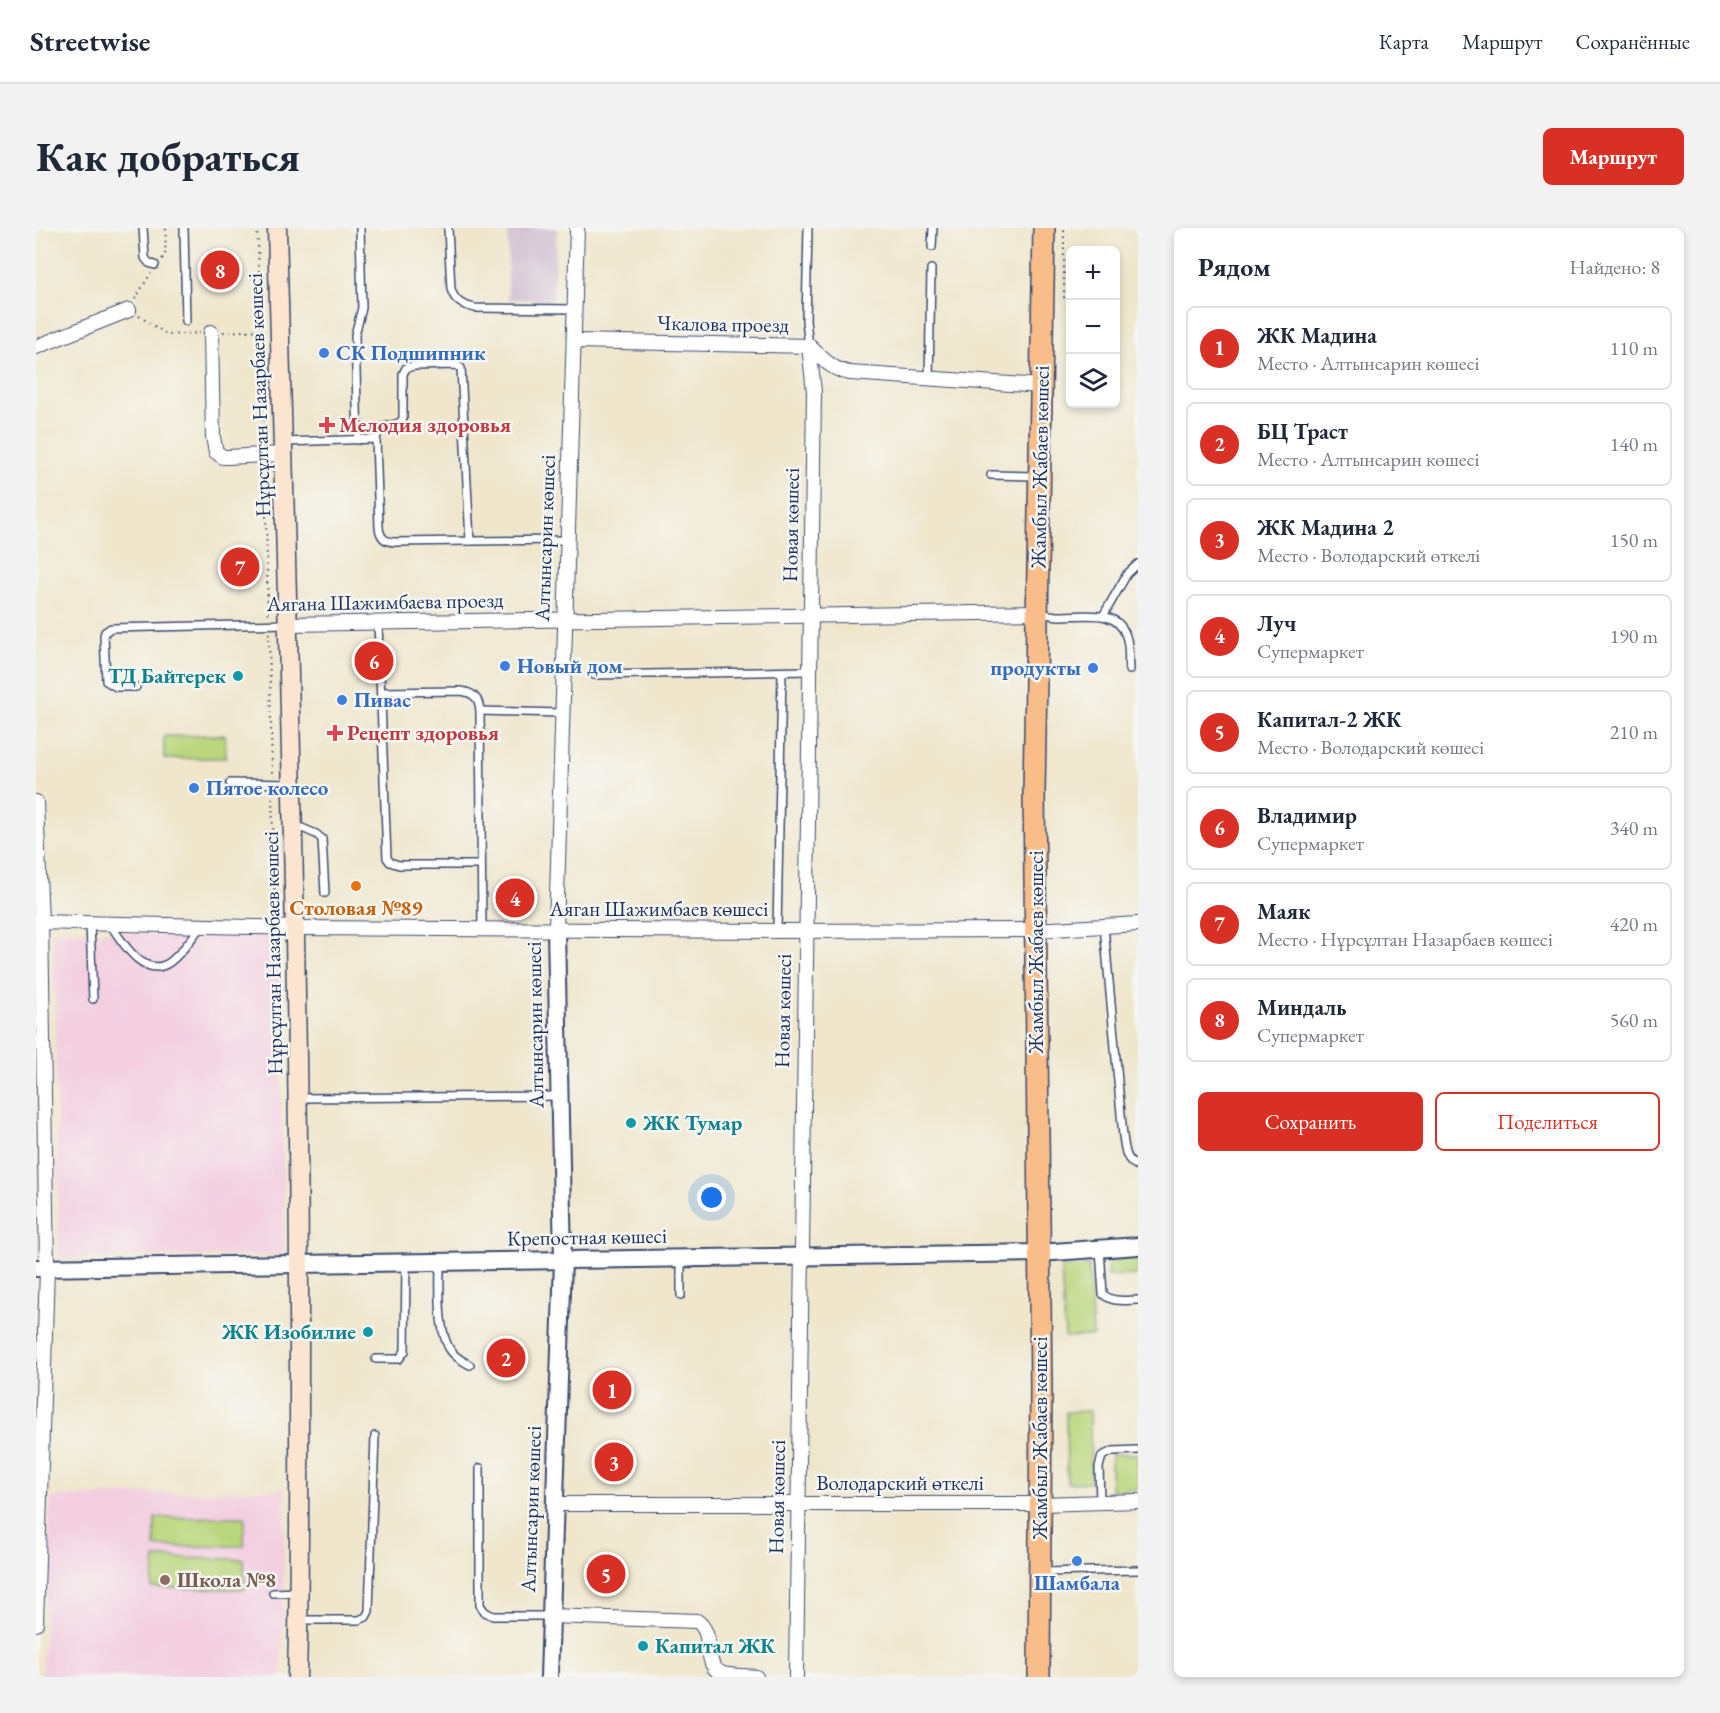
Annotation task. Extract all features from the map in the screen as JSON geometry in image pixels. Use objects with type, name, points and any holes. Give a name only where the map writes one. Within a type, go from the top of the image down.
[{"type":"main road","name":"Нұрсұлтан Назарбаев көшесі","points":[[277,228],[296,928],[300,1264],[297,1677]]},
{"type":"main road","name":"Жамбыл Жабаев көшесі","points":[[1039,1677],[1039,1253],[1034,792],[1044,228]]},
{"type":"street","name":"Алтынсарин көшесі","points":[[549,1677],[563,1260],[556,930],[577,228]]},
{"type":"street","points":[[36,347],[129,310]]},
{"type":"street","points":[[211,332],[213,437],[216,452],[222,457],[228,457],[283,448]]},
{"type":"street","name":"Чкалова проезд","points":[[574,341],[809,346],[840,372],[1041,386]]},
{"type":"street","name":"Новая көшесі","points":[[795,1677],[814,392],[809,346]]},
{"type":"street","name":"Аягана Шажимбаева проезд","points":[[289,624],[1037,612]]},
{"type":"street","points":[[36,802],[42,1268],[36,1624]]},
{"type":"street","name":"Аяган Шажимбаев көшесі","points":[[39,922],[296,928],[777,931],[1036,930],[1138,924]]},
{"type":"street","name":"Крепостная көшесі","points":[[42,1268],[1039,1253],[1138,1246]]},
{"type":"street","name":"Володарский өткелі","points":[[554,1504],[1040,1504],[1138,1501]]},
{"type":"street","points":[[550,1616],[697,1622],[702,1624],[707,1635],[711,1661],[716,1670],[726,1675],[756,1677]]},
{"type":"lane","points":[[143,228],[145,258],[149,263],[155,265]]},
{"type":"lane","points":[[184,228],[186,321]]},
{"type":"lane","points":[[358,440],[355,335],[362,308],[360,228]]},
{"type":"lane","points":[[448,228],[451,289],[454,298],[460,304],[475,308],[575,309]]},
{"type":"lane","points":[[808,228],[806,321],[809,346]]},
{"type":"lane","points":[[932,247],[933,228]]},
{"type":"lane","points":[[929,380],[931,269]]},
{"type":"lane","points":[[470,541],[461,368],[456,365],[406,368],[402,374],[403,419],[399,423],[380,428],[376,439],[379,527],[382,538],[395,542],[568,540]]},
{"type":"lane","points":[[283,448],[376,439]]},
{"type":"lane","points":[[991,475],[1041,476]]},
{"type":"lane","points":[[1103,616],[1127,574],[1138,564]]},
{"type":"lane","points":[[1037,612],[1058,616],[1103,616],[1116,621],[1125,633],[1128,643],[1129,670]]},
{"type":"lane","points":[[378,623],[387,858],[390,862],[399,865],[481,864]]},
{"type":"lane","name":"Аягана Шажимбаева проезд","points":[[136,687],[116,687],[106,681],[104,635],[111,628],[289,624]]},
{"type":"lane","points":[[594,675],[809,671]]},
{"type":"lane","points":[[777,931],[782,672]]},
{"type":"lane","points":[[381,692],[461,691],[473,694],[477,698],[480,711],[482,930]]},
{"type":"lane","points":[[480,711],[562,713]]},
{"type":"lane","points":[[230,783],[292,784]]},
{"type":"lane","points":[[293,824],[322,839],[326,893]]},
{"type":"lane","points":[[90,923],[93,999]]},
{"type":"lane","points":[[110,924],[132,954],[155,966],[172,960],[202,926]]},
{"type":"lane","points":[[1104,926],[1123,1137],[1128,1160],[1138,1166]]},
{"type":"lane","points":[[298,1098],[559,1096]]},
{"type":"lane","points":[[1100,1249],[1101,1290],[1105,1296],[1113,1300],[1138,1300]]},
{"type":"lane","points":[[681,1258],[681,1295]]},
{"type":"lane","points":[[440,1262],[441,1303],[446,1340],[453,1353],[470,1365]]},
{"type":"lane","points":[[376,1359],[399,1359],[405,1351],[406,1263]]},
{"type":"lane","points":[[298,1620],[359,1620],[366,1617],[369,1611],[375,1436]]},
{"type":"lane","points":[[1101,1502],[1099,1467],[1102,1456],[1113,1451],[1138,1450]]},
{"type":"lane","points":[[480,1468],[480,1605],[485,1612],[493,1616],[550,1616]]},
{"type":"lane","points":[[1040,1573],[1138,1570]]},
{"type":"lane","points":[[273,1593],[299,1592]]},
{"type":"path","points":[[257,228],[262,330]]},
{"type":"path","points":[[1064,228],[1064,298]]},
{"type":"shaded area","points":[[508,228],[557,228],[553,300],[508,299]]},
{"type":"shaded area","points":[[53,931],[278,937],[285,1255],[59,1258]]},
{"type":"shaded area","name":"Школа №8","points":[[285,1489],[282,1677],[42,1677],[51,1497]]},
{"type":"green space","points":[[225,735],[226,758],[164,759],[164,736]]},
{"type":"green space","points":[[1138,1258],[1138,1275],[1107,1276],[1108,1260]]},
{"type":"green space","points":[[1089,1266],[1093,1336],[1065,1337],[1061,1268]]},
{"type":"green space","points":[[1090,1411],[1091,1482],[1067,1483],[1066,1412]]},
{"type":"green space","points":[[1111,1454],[1138,1454],[1138,1489],[1111,1490]]},
{"type":"green space","points":[[245,1517],[244,1546],[155,1547],[155,1518]]},
{"type":"green space","points":[[155,1558],[244,1559],[245,1589],[152,1588]]},
{"type":"place","name":"Миндаль","points":[[220,270]]},
{"type":"place","name":"СК Подшипник","points":[[324,353]]},
{"type":"place","name":"Мелодия здоровья","points":[[327,425]]},
{"type":"place","name":"Маяк","points":[[240,567]]},
{"type":"place","name":"Владимир","points":[[374,661]]},
{"type":"place","name":"Новый дом","points":[[505,666]]},
{"type":"place","name":"продукты","points":[[1093,668]]},
{"type":"place","name":"ТД Байтерек","points":[[238,676]]},
{"type":"place","name":"Пивас","points":[[342,700]]},
{"type":"place","name":"Рецепт здоровья","points":[[335,733]]},
{"type":"place","name":"Пятое колесо","points":[[194,788]]},
{"type":"place","name":"Столовая №89","points":[[356,886]]},
{"type":"place","name":"Луч","points":[[515,898]]},
{"type":"place","name":"ЖК Тумар","points":[[631,1123]]},
{"type":"place","name":"ЖК Изобилие","points":[[368,1332]]},
{"type":"place","name":"БЦ Траст","points":[[506,1358]]},
{"type":"place","name":"ЖК Мадина","points":[[612,1390]]},
{"type":"place","name":"ЖК Мадина 2","points":[[614,1462]]},
{"type":"place","name":"Шамбала","points":[[1077,1561]]},
{"type":"place","name":"Капитал-2 ЖК","points":[[606,1574]]},
{"type":"place","name":"Школа №8","points":[[165,1580]]},
{"type":"place","name":"Капитал ЖК","points":[[643,1646]]}]
